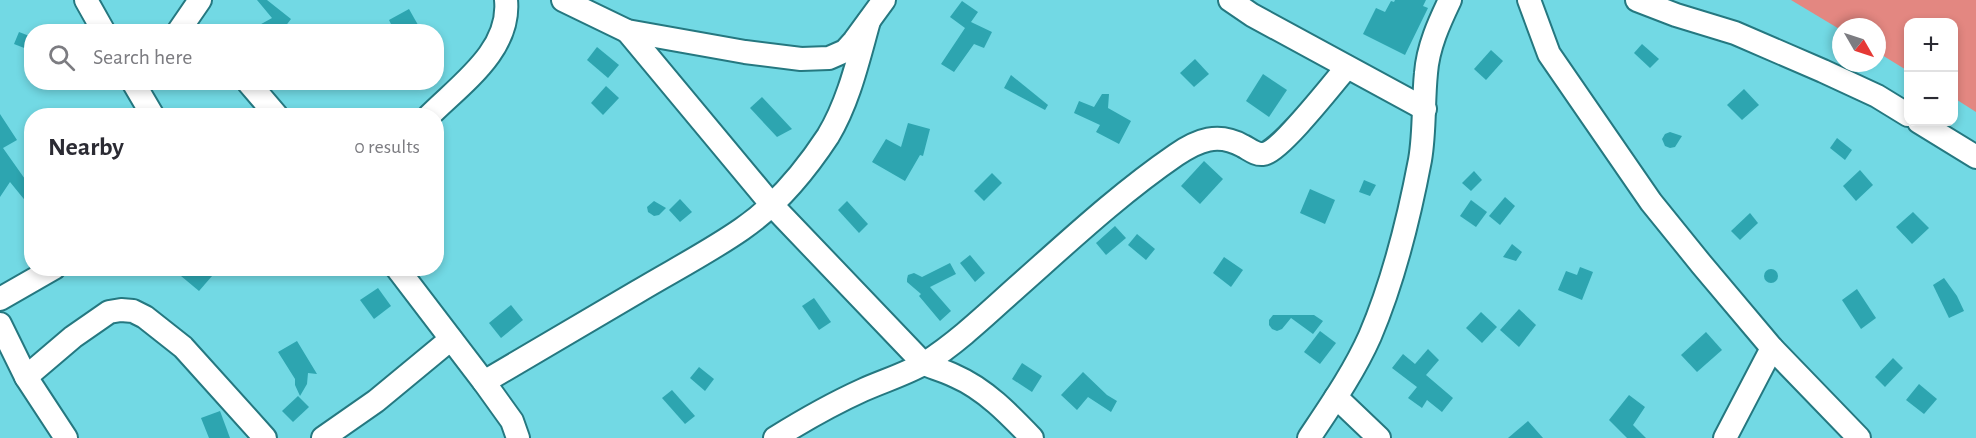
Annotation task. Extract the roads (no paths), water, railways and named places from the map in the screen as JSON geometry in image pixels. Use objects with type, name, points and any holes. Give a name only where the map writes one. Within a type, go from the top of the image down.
[{"type":"street","points":[[86,0],[100,24]]},
{"type":"street","points":[[437,108],[476,70],[502,36],[506,24],[506,0]]},
{"type":"street","points":[[563,0],[627,31],[745,52],[801,59],[829,58],[844,51],[884,0]]},
{"type":"street","points":[[1230,0],[1252,15],[1425,109]]},
{"type":"street","points":[[1309,438],[1336,397],[1370,335],[1391,277],[1413,191],[1424,132],[1428,57],[1450,0]]},
{"type":"street","points":[[1529,0],[1549,54],[1651,202],[1772,348],[1859,438]]},
{"type":"street","points":[[1637,0],[1735,33],[1876,96],[1904,113]]},
{"type":"street","points":[[484,382],[742,229],[771,204],[809,164],[841,112],[850,89],[869,21]]},
{"type":"street","points":[[627,31],[771,204],[924,364],[956,376],[974,387],[995,403],[1032,438]]},
{"type":"street","points":[[775,438],[827,407],[924,364],[971,328],[1134,185],[1177,154],[1203,141],[1223,137],[1263,154],[1277,147],[1347,67]]},
{"type":"street","points":[[140,90],[149,108]]},
{"type":"street","points":[[255,90],[270,108]]},
{"type":"street","points":[[1926,126],[1976,157]]},
{"type":"street","points":[[0,299],[40,276]]},
{"type":"street","points":[[403,276],[512,421],[518,438]]},
{"type":"street","points":[[26,377],[73,337],[109,312],[133,311],[145,317],[183,347],[265,438]]},
{"type":"street","points":[[0,324],[26,377],[66,438]]},
{"type":"street","points":[[323,438],[376,401],[451,339]]},
{"type":"street","points":[[1725,438],[1772,348]]},
{"type":"street","points":[[1336,397],[1379,438]]}]
